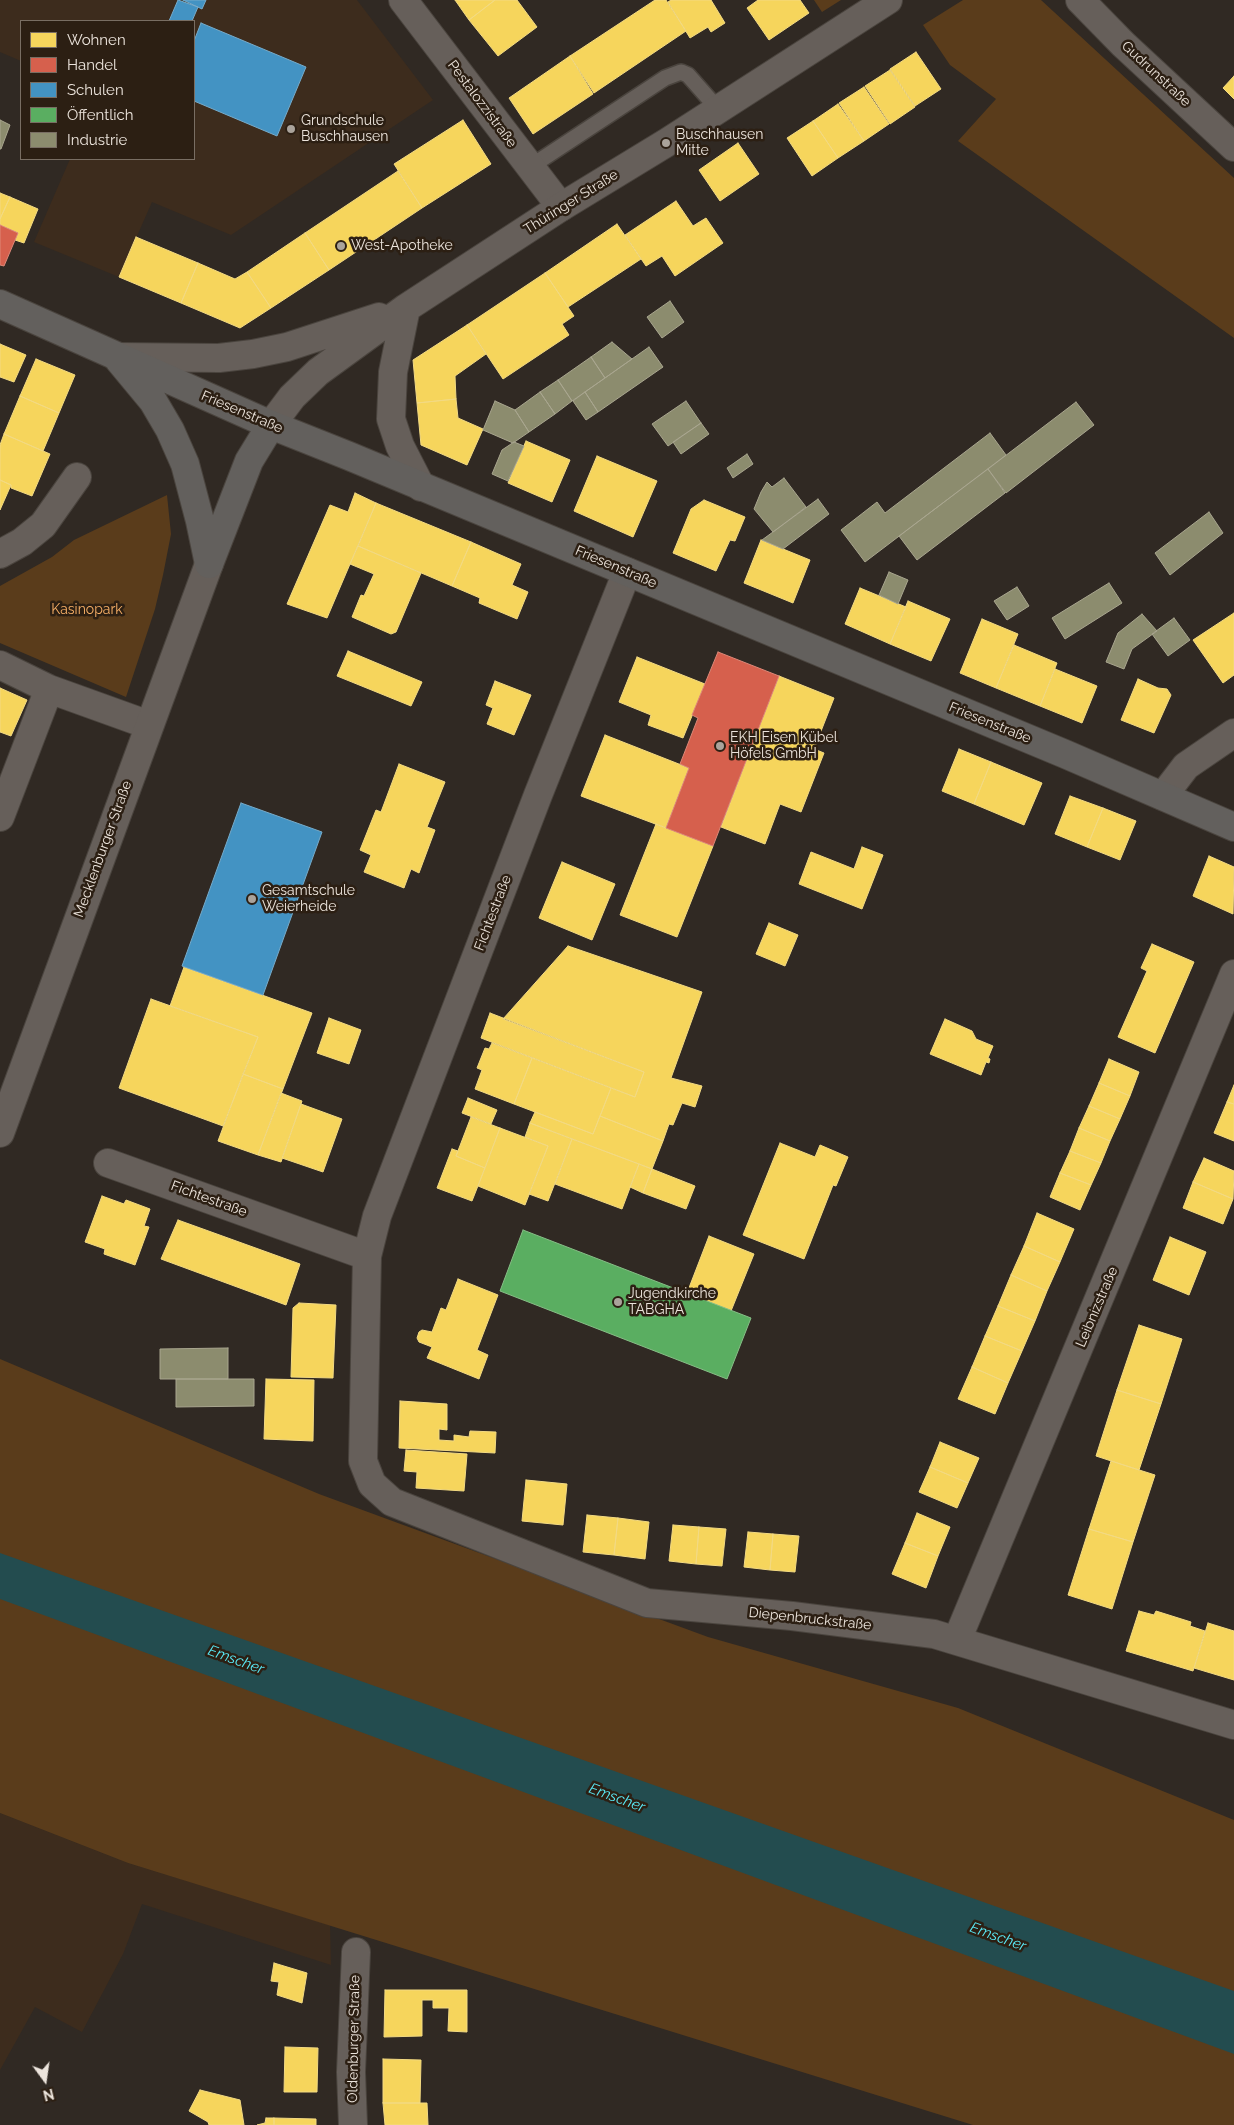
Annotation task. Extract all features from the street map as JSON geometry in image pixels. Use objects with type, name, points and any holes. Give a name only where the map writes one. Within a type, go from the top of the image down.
[{"type":"main road","name":"Friesenstraße","points":[[0,304],[271,425],[628,572],[1234,827]]},
{"type":"main road","points":[[117,357],[153,401],[170,430],[185,464],[209,564]]},
{"type":"main road","name":"Mecklenburger Straße","points":[[209,564],[249,461],[271,425]]},
{"type":"street","name":"Pestalozzistraße","points":[[403,0],[560,207]]},
{"type":"street","name":"Thüringer Straße","points":[[271,425],[292,397],[318,372],[406,308],[560,207],[888,0]]},
{"type":"street","name":"Gudrunstraße","points":[[1080,0],[1123,44],[1234,147]]},
{"type":"street","points":[[117,357],[219,358],[253,354],[287,346],[406,308],[393,372],[392,419],[400,446],[420,487]]},
{"type":"street","points":[[0,554],[22,542],[42,525],[77,477]]},
{"type":"street","name":"Mecklenburger Straße","points":[[0,1133],[209,564]]},
{"type":"street","name":"Fichtestraße","points":[[392,1502],[372,1484],[363,1461],[368,1256],[377,1216],[391,1175],[538,795],[628,572]]},
{"type":"street","points":[[0,664],[49,689],[149,725]]},
{"type":"street","points":[[0,817],[49,689]]},
{"type":"street","points":[[1163,796],[1186,766],[1234,733]]},
{"type":"street","name":"Leibnizstraße","points":[[957,1640],[1234,974]]},
{"type":"street","name":"Fichtestraße","points":[[108,1163],[368,1256]]},
{"type":"street","name":"Diepenbruckstraße","points":[[392,1502],[647,1603],[802,1617],[934,1634],[1234,1725]]},
{"type":"street","name":"Oldenburger Straße","points":[[353,2125],[352,2072],[356,1952]]},
{"type":"lane","points":[[530,167],[665,78],[681,72],[688,75],[718,109]]},
{"type":"shaded area","name":"Grundschule Buschhausen","points":[[0,0],[357,0],[433,100],[231,235],[152,202],[119,277],[34,242],[70,160],[195,160],[195,20],[20,20],[20,61],[0,52]]},
{"type":"shaded area","points":[[0,1813],[128,1863],[330,1925],[331,1965],[142,1904],[123,1954],[82,2032],[35,2007],[0,2070]]},
{"type":"green space","points":[[814,0],[841,0],[822,12]]},
{"type":"green space","points":[[963,0],[1041,0],[1234,178],[1234,338],[958,141],[996,99],[950,65],[923,25]]},
{"type":"green space","name":"Kasinopark","points":[[167,495],[171,534],[163,575],[155,609],[126,697],[0,643],[0,586],[52,557],[74,540]]},
{"type":"green space","points":[[0,1359],[319,1494],[708,1637],[958,1708],[1234,1820],[1234,2125],[973,2125],[128,1863],[0,1813]]},
{"type":"water","name":"Emscher","points":[[0,1553],[1234,1991],[1234,2054],[0,1599]]},
{"type":"building: Wohnen","points":[[455,0],[495,0],[469,20]]},
{"type":"building: Wohnen","points":[[495,0],[517,0],[537,27],[498,56],[469,20]]},
{"type":"building: Wohnen","points":[[655,0],[666,0],[686,31],[594,93],[570,56]]},
{"type":"building: Wohnen","points":[[671,0],[711,0],[725,23],[711,32],[708,27],[690,38],[668,2]]},
{"type":"building: Wohnen","points":[[758,0],[800,0],[809,13],[769,40],[747,8]]},
{"type":"building: Wohnen","points":[[916,52],[941,89],[915,106],[890,69]]},
{"type":"building: Wohnen","points":[[570,56],[593,94],[533,134],[509,98]]},
{"type":"building: Wohnen","points":[[890,70],[915,107],[890,124],[865,86]]},
{"type":"building: Wohnen","points":[[1234,76],[1234,99],[1223,88]]},
{"type":"building: Wohnen","points":[[864,87],[889,124],[864,141],[839,103]]},
{"type":"building: Wohnen","points":[[838,104],[864,141],[838,158],[813,121]]},
{"type":"building: Wohnen","points":[[463,120],[491,164],[422,208],[394,164]]},
{"type":"building: Wohnen","points":[[813,121],[838,158],[812,176],[787,138]]},
{"type":"building: Wohnen","points":[[738,143],[759,174],[720,201],[699,170]]},
{"type":"building: Wohnen","points":[[398,171],[422,208],[329,270],[305,233]]},
{"type":"building: Wohnen","points":[[0,193],[10,197],[0,219]]},
{"type":"building: Wohnen","points":[[10,197],[38,209],[24,243],[15,240],[18,233],[0,225],[0,219]]},
{"type":"building: Wohnen","points":[[676,201],[693,226],[706,218],[723,243],[675,276],[662,256],[646,266],[625,235]]},
{"type":"building: Wohnen","points":[[617,224],[641,259],[568,307],[545,273]]},
{"type":"building: Wohnen","points":[[305,233],[329,270],[271,308],[247,272]]},
{"type":"building: Wohnen","points":[[136,237],[198,263],[181,303],[119,277]]},
{"type":"building: Wohnen","points":[[198,263],[235,279],[247,272],[271,308],[240,328],[181,303]]},
{"type":"building: Wohnen","points":[[545,273],[574,316],[562,324],[569,335],[503,379],[467,325]]},
{"type":"building: Wohnen","points":[[467,325],[486,354],[455,376],[456,399],[417,403],[413,360]]},
{"type":"building: Wohnen","points":[[0,344],[26,355],[14,382],[0,377]]},
{"type":"building: Wohnen","points":[[36,359],[75,375],[59,413],[20,396]]},
{"type":"building: Wohnen","points":[[20,396],[59,413],[43,451],[4,434]]},
{"type":"building: Wohnen","points":[[456,399],[458,418],[483,429],[467,465],[421,445],[417,403]]},
{"type":"building: Wohnen","points":[[4,434],[50,454],[32,496],[11,488],[11,485],[0,480],[0,445]]},
{"type":"building: Wohnen","points":[[526,441],[570,460],[552,502],[508,483]]},
{"type":"building: Wohnen","points":[[597,456],[657,481],[633,537],[574,511]]},
{"type":"building: Wohnen","points":[[0,480],[11,485],[0,510]]},
{"type":"building: Wohnen","points":[[355,493],[376,503],[327,618],[287,604],[330,505],[348,512]]},
{"type":"building: Wohnen","points":[[704,500],[745,517],[735,541],[730,540],[716,571],[673,553],[691,509]]},
{"type":"building: Wohnen","points":[[376,503],[471,542],[452,586],[358,546]]},
{"type":"building: Wohnen","points":[[761,540],[810,560],[793,603],[744,583]]},
{"type":"building: Wohnen","points":[[471,542],[521,564],[512,585],[528,592],[517,619],[479,603],[480,598],[452,586]]},
{"type":"building: Wohnen","points":[[358,546],[421,573],[396,632],[391,634],[352,617],[361,595],[364,596],[374,574],[350,564]]},
{"type":"building: Wohnen","points":[[860,588],[906,607],[890,644],[845,624]]},
{"type":"building: Wohnen","points":[[908,601],[950,619],[931,661],[890,644]]},
{"type":"building: Wohnen","points":[[1234,613],[1234,675],[1223,683],[1193,640]]},
{"type":"building: Wohnen","points":[[982,619],[1018,634],[996,688],[960,673]]},
{"type":"building: Wohnen","points":[[1014,645],[1057,663],[1040,706],[996,688]]},
{"type":"building: Wohnen","points":[[348,651],[422,682],[411,706],[337,676]]},
{"type":"building: Wohnen","points":[[637,657],[705,684],[683,738],[648,725],[651,715],[619,702]]},
{"type":"building: Wohnen","points":[[1055,669],[1097,686],[1082,723],[1040,706]]},
{"type":"building: Wohnen","points":[[779,676],[834,698],[814,749],[759,727]]},
{"type":"building: Wohnen","points":[[1138,679],[1158,688],[1167,689],[1171,695],[1154,733],[1121,720]]},
{"type":"building: Wohnen","points":[[495,681],[531,695],[514,735],[487,724],[493,708],[486,705]]},
{"type":"building: Wohnen","points":[[0,688],[27,700],[11,736],[0,732]]},
{"type":"building: Wohnen","points":[[759,727],[824,753],[801,812],[780,804],[765,844],[721,827]]},
{"type":"building: Wohnen","points":[[605,735],[689,768],[666,828],[581,796]]},
{"type":"building: Wohnen","points":[[959,749],[991,762],[974,804],[942,791]]},
{"type":"building: Wohnen","points":[[991,762],[1042,783],[1024,825],[974,804]]},
{"type":"building: Wohnen","points":[[399,764],[445,782],[427,827],[435,830],[419,873],[411,869],[404,888],[364,872],[371,855],[360,850],[376,810],[381,812]]},
{"type":"building: Wohnen","points":[[1070,796],[1103,808],[1087,847],[1055,834]]},
{"type":"building: Wohnen","points":[[1103,808],[1136,821],[1120,860],[1087,847]]},
{"type":"building: Wohnen","points":[[656,824],[713,846],[677,937],[620,915]]},
{"type":"building: Wohnen","points":[[862,847],[883,855],[862,909],[799,884],[811,852],[854,869]]},
{"type":"building: Wohnen","points":[[1209,856],[1234,867],[1233,914],[1193,896]]},
{"type":"building: Wohnen","points":[[562,862],[615,884],[592,940],[539,918]]},
{"type":"building: Wohnen","points":[[769,923],[798,935],[785,966],[756,954]]},
{"type":"building: Wohnen","points":[[1152,944],[1194,962],[1155,1053],[1118,1037],[1147,971],[1141,968]]},
{"type":"building: Wohnen","points":[[568,946],[702,992],[671,1078],[702,1086],[695,1107],[682,1103],[673,1125],[669,1124],[663,1141],[600,1116],[611,1088],[635,1097],[644,1072],[503,1019]]},
{"type":"building: Wohnen","points":[[184,967],[312,1013],[283,1089],[243,1074],[258,1037],[170,1006]]},
{"type":"building: Wohnen","points":[[151,999],[258,1037],[223,1126],[119,1088]]},
{"type":"building: Wohnen","points":[[490,1013],[644,1072],[635,1097],[481,1038]]},
{"type":"building: Wohnen","points":[[329,1018],[361,1030],[349,1064],[317,1053]]},
{"type":"building: Wohnen","points":[[945,1019],[972,1031],[976,1039],[993,1046],[988,1058],[990,1059],[989,1063],[986,1062],[981,1075],[930,1054]]},
{"type":"building: Wohnen","points":[[492,1043],[532,1058],[514,1104],[475,1089],[482,1070],[477,1068],[485,1048],[489,1049]]},
{"type":"building: Wohnen","points":[[532,1058],[611,1088],[593,1134],[514,1104]]},
{"type":"building: Wohnen","points":[[1109,1059],[1139,1072],[1130,1096],[1099,1083]]},
{"type":"building: Wohnen","points":[[243,1074],[283,1089],[258,1155],[218,1141]]},
{"type":"building: Wohnen","points":[[1099,1083],[1130,1096],[1120,1119],[1089,1106]]},
{"type":"building: Wohnen","points":[[1234,1085],[1234,1104],[1227,1102]]},
{"type":"building: Wohnen","points":[[281,1093],[302,1101],[281,1162],[258,1155]]},
{"type":"building: Wohnen","points":[[468,1098],[497,1110],[491,1124],[462,1113]]},
{"type":"building: Wohnen","points":[[1227,1102],[1234,1104],[1234,1141],[1214,1133]]},
{"type":"building: Wohnen","points":[[301,1104],[342,1119],[323,1172],[282,1158]]},
{"type":"building: Wohnen","points":[[1089,1106],[1120,1119],[1110,1141],[1079,1128]]},
{"type":"building: Wohnen","points":[[535,1112],[593,1134],[600,1116],[663,1141],[652,1169],[530,1123]]},
{"type":"building: Wohnen","points":[[471,1117],[500,1128],[485,1168],[456,1156]]},
{"type":"building: Wohnen","points":[[530,1123],[572,1139],[548,1201],[529,1194],[548,1146],[525,1137]]},
{"type":"building: Wohnen","points":[[500,1128],[548,1146],[525,1205],[478,1186]]},
{"type":"building: Wohnen","points":[[1079,1128],[1110,1141],[1101,1163],[1070,1151]]},
{"type":"building: Wohnen","points":[[572,1139],[639,1164],[622,1209],[555,1184]]},
{"type":"building: Wohnen","points":[[780,1143],[815,1157],[820,1145],[848,1157],[836,1186],[833,1185],[804,1259],[743,1235]]},
{"type":"building: Wohnen","points":[[452,1149],[458,1151],[456,1156],[485,1168],[472,1201],[437,1188]]},
{"type":"building: Wohnen","points":[[1070,1151],[1101,1163],[1091,1185],[1060,1173]]},
{"type":"building: Wohnen","points":[[1204,1158],[1234,1171],[1233,1199],[1193,1182]]},
{"type":"building: Wohnen","points":[[639,1164],[652,1169],[643,1193],[630,1187]]},
{"type":"building: Wohnen","points":[[652,1169],[695,1186],[686,1209],[643,1193]]},
{"type":"building: Wohnen","points":[[1060,1173],[1091,1185],[1080,1210],[1050,1197]]},
{"type":"building: Wohnen","points":[[1193,1182],[1233,1199],[1223,1224],[1183,1208]]},
{"type":"building: Wohnen","points":[[102,1196],[124,1204],[126,1200],[150,1209],[144,1226],[149,1227],[135,1265],[104,1254],[105,1249],[85,1242]]},
{"type":"building: Wohnen","points":[[1037,1213],[1074,1229],[1060,1262],[1024,1246]]},
{"type":"building: Wohnen","points":[[178,1220],[300,1264],[286,1305],[161,1259]]},
{"type":"building: Wohnen","points":[[709,1236],[754,1254],[731,1311],[687,1293]]},
{"type":"building: Wohnen","points":[[1170,1237],[1206,1252],[1189,1295],[1153,1280]]},
{"type":"building: Wohnen","points":[[1024,1246],[1060,1262],[1047,1291],[1011,1275]]},
{"type":"building: Wohnen","points":[[1011,1275],[1047,1291],[1035,1321],[998,1306]]},
{"type":"building: Wohnen","points":[[458,1279],[498,1295],[477,1350],[488,1355],[479,1379],[427,1358],[432,1347],[419,1342],[417,1338],[422,1330],[432,1332],[441,1308],[446,1310]]},
{"type":"building: Wohnen","points":[[299,1303],[336,1305],[333,1378],[291,1377],[293,1308]]},
{"type":"building: Wohnen","points":[[998,1306],[1035,1321],[1022,1351],[985,1336]]},
{"type":"building: Wohnen","points":[[1139,1325],[1182,1339],[1161,1404],[1117,1390]]},
{"type":"building: Wohnen","points":[[985,1336],[1022,1351],[1008,1383],[972,1367]]},
{"type":"building: Wohnen","points":[[972,1367],[1008,1383],[995,1414],[958,1399]]},
{"type":"building: Wohnen","points":[[266,1379],[314,1380],[313,1441],[264,1439]]},
{"type":"building: Wohnen","points":[[1117,1390],[1161,1404],[1139,1470],[1096,1456]]},
{"type":"building: Wohnen","points":[[400,1401],[447,1404],[447,1430],[439,1429],[439,1440],[454,1441],[454,1435],[469,1437],[470,1431],[496,1432],[495,1453],[399,1448]]},
{"type":"building: Wohnen","points":[[940,1442],[979,1458],[968,1483],[930,1467]]},
{"type":"building: Wohnen","points":[[406,1450],[467,1454],[464,1491],[416,1488],[417,1472],[404,1471]]},
{"type":"building: Wohnen","points":[[1111,1461],[1155,1475],[1133,1542],[1089,1529]]},
{"type":"building: Wohnen","points":[[930,1467],[968,1483],[957,1508],[919,1492]]},
{"type":"building: Wohnen","points":[[526,1480],[567,1484],[563,1525],[522,1521]]},
{"type":"building: Wohnen","points":[[917,1513],[950,1527],[938,1556],[905,1543]]},
{"type":"building: Wohnen","points":[[587,1515],[618,1518],[614,1555],[583,1552]]},
{"type":"building: Wohnen","points":[[618,1518],[649,1522],[645,1559],[614,1555]]},
{"type":"building: Wohnen","points":[[673,1525],[699,1527],[696,1564],[669,1561]]},
{"type":"building: Wohnen","points":[[699,1527],[726,1529],[722,1566],[696,1564]]},
{"type":"building: Wohnen","points":[[1089,1529],[1133,1542],[1112,1609],[1068,1595]]},
{"type":"building: Wohnen","points":[[748,1532],[773,1534],[770,1570],[744,1567]]},
{"type":"building: Wohnen","points":[[773,1534],[799,1536],[795,1572],[770,1570]]},
{"type":"building: Wohnen","points":[[905,1543],[938,1556],[926,1588],[892,1574]]},
{"type":"building: Wohnen","points":[[1139,1611],[1154,1615],[1156,1611],[1191,1622],[1190,1626],[1205,1631],[1193,1671],[1126,1651]]},
{"type":"building: Wohnen","points":[[1208,1623],[1234,1631],[1234,1680],[1194,1668]]},
{"type":"building: Wohnen","points":[[274,1963],[307,1973],[302,2003],[277,1995],[279,1982],[271,1981]]},
{"type":"building: Wohnen","points":[[385,1990],[467,1990],[467,2032],[448,2031],[449,2008],[433,2008],[433,2000],[422,2000],[422,2036],[384,2037]]},
{"type":"building: Wohnen","points":[[285,2047],[318,2048],[317,2092],[284,2092]]},
{"type":"building: Wohnen","points":[[383,2059],[421,2060],[420,2103],[383,2103]]},
{"type":"building: Wohnen","points":[[200,2090],[240,2100],[244,2125],[209,2125],[208,2122],[189,2111]]},
{"type":"building: Wohnen","points":[[383,2103],[427,2103],[428,2125],[385,2125]]},
{"type":"building: Wohnen","points":[[266,2118],[274,2118],[274,2125],[257,2125],[265,2123]]},
{"type":"building: Wohnen","points":[[274,2118],[316,2119],[316,2125],[274,2125]]},
{"type":"building: Handel","points":[[0,225],[18,233],[4,266],[0,265]]},
{"type":"building: Handel","name":"EKH Eisen Kübel Höfels GmbH","points":[[718,652],[779,676],[713,846],[666,828],[689,768],[680,764],[698,718],[692,715]]},
{"type":"building: Schulen","points":[[178,0],[198,7],[192,20],[169,20]]},
{"type":"building: Schulen","points":[[183,0],[206,0],[202,9]]},
{"type":"building: Schulen","points":[[201,23],[306,67],[277,136],[195,101],[195,38]]},
{"type":"building: Schulen","name":"Gesamtschule Weierheide","points":[[241,803],[322,832],[263,995],[182,966]]},
{"type":"building: Öffentlich","name":"Jugendkirche TABGHA","points":[[523,1230],[751,1318],[727,1379],[500,1291]]},
{"type":"building: Industrie","points":[[0,120],[10,125],[1,149],[0,149]]},
{"type":"building: Industrie","points":[[670,301],[684,322],[662,338],[647,317]]},
{"type":"building: Industrie","points":[[612,342],[632,359],[605,378],[591,357]]},
{"type":"building: Industrie","points":[[649,347],[663,367],[598,412],[585,392]]},
{"type":"building: Industrie","points":[[591,357],[605,378],[572,401],[558,380]]},
{"type":"building: Industrie","points":[[558,380],[572,401],[555,414],[540,392]]},
{"type":"building: Industrie","points":[[540,392],[555,414],[529,432],[515,410]]},
{"type":"building: Industrie","points":[[585,392],[598,412],[586,420],[573,401]]},
{"type":"building: Industrie","points":[[495,401],[515,410],[529,432],[513,443],[483,430]]},
{"type":"building: Industrie","points":[[686,401],[701,423],[668,446],[652,424]]},
{"type":"building: Industrie","points":[[1076,402],[1094,425],[1006,493],[988,469]]},
{"type":"building: Industrie","points":[[701,423],[709,434],[681,454],[673,442]]},
{"type":"building: Industrie","points":[[990,433],[1006,455],[865,562],[841,530],[877,502],[885,513]]},
{"type":"building: Industrie","points":[[514,442],[524,446],[508,481],[492,474],[502,450]]},
{"type":"building: Industrie","points":[[747,454],[753,464],[733,478],[727,468]]},
{"type":"building: Industrie","points":[[988,469],[1005,493],[917,560],[899,536]]},
{"type":"building: Industrie","points":[[784,478],[806,507],[773,532],[754,509],[767,482],[772,487]]},
{"type":"building: Industrie","points":[[818,499],[829,514],[783,549],[762,540]]},
{"type":"building: Industrie","points":[[1209,512],[1223,533],[1170,575],[1155,553]]},
{"type":"building: Industrie","points":[[889,572],[908,580],[898,604],[879,595]]},
{"type":"building: Industrie","points":[[1109,583],[1122,603],[1065,639],[1052,618]]},
{"type":"building: Industrie","points":[[1017,587],[1029,606],[1007,620],[994,601]]},
{"type":"building: Industrie","points":[[1142,614],[1157,631],[1132,649],[1124,669],[1106,662],[1118,633]]},
{"type":"building: Industrie","points":[[1174,618],[1190,640],[1168,656],[1152,634]]},
{"type":"building: Industrie","points":[[228,1348],[228,1379],[160,1379],[160,1349]]},
{"type":"building: Industrie","points":[[176,1379],[254,1379],[254,1406],[176,1407]]},
{"type":"place","name":"Grundschule Buschhausen","points":[[291,129]]},
{"type":"place","name":"Buschhausen Mitte","points":[[666,143]]},
{"type":"place","name":"West-Apotheke","points":[[341,246]]},
{"type":"place","name":"EKH Eisen Kübel Höfels GmbH","points":[[720,746]]},
{"type":"place","name":"Gesamtschule Weierheide","points":[[252,899]]},
{"type":"place","name":"Jugendkirche TABGHA","points":[[618,1302]]}]
